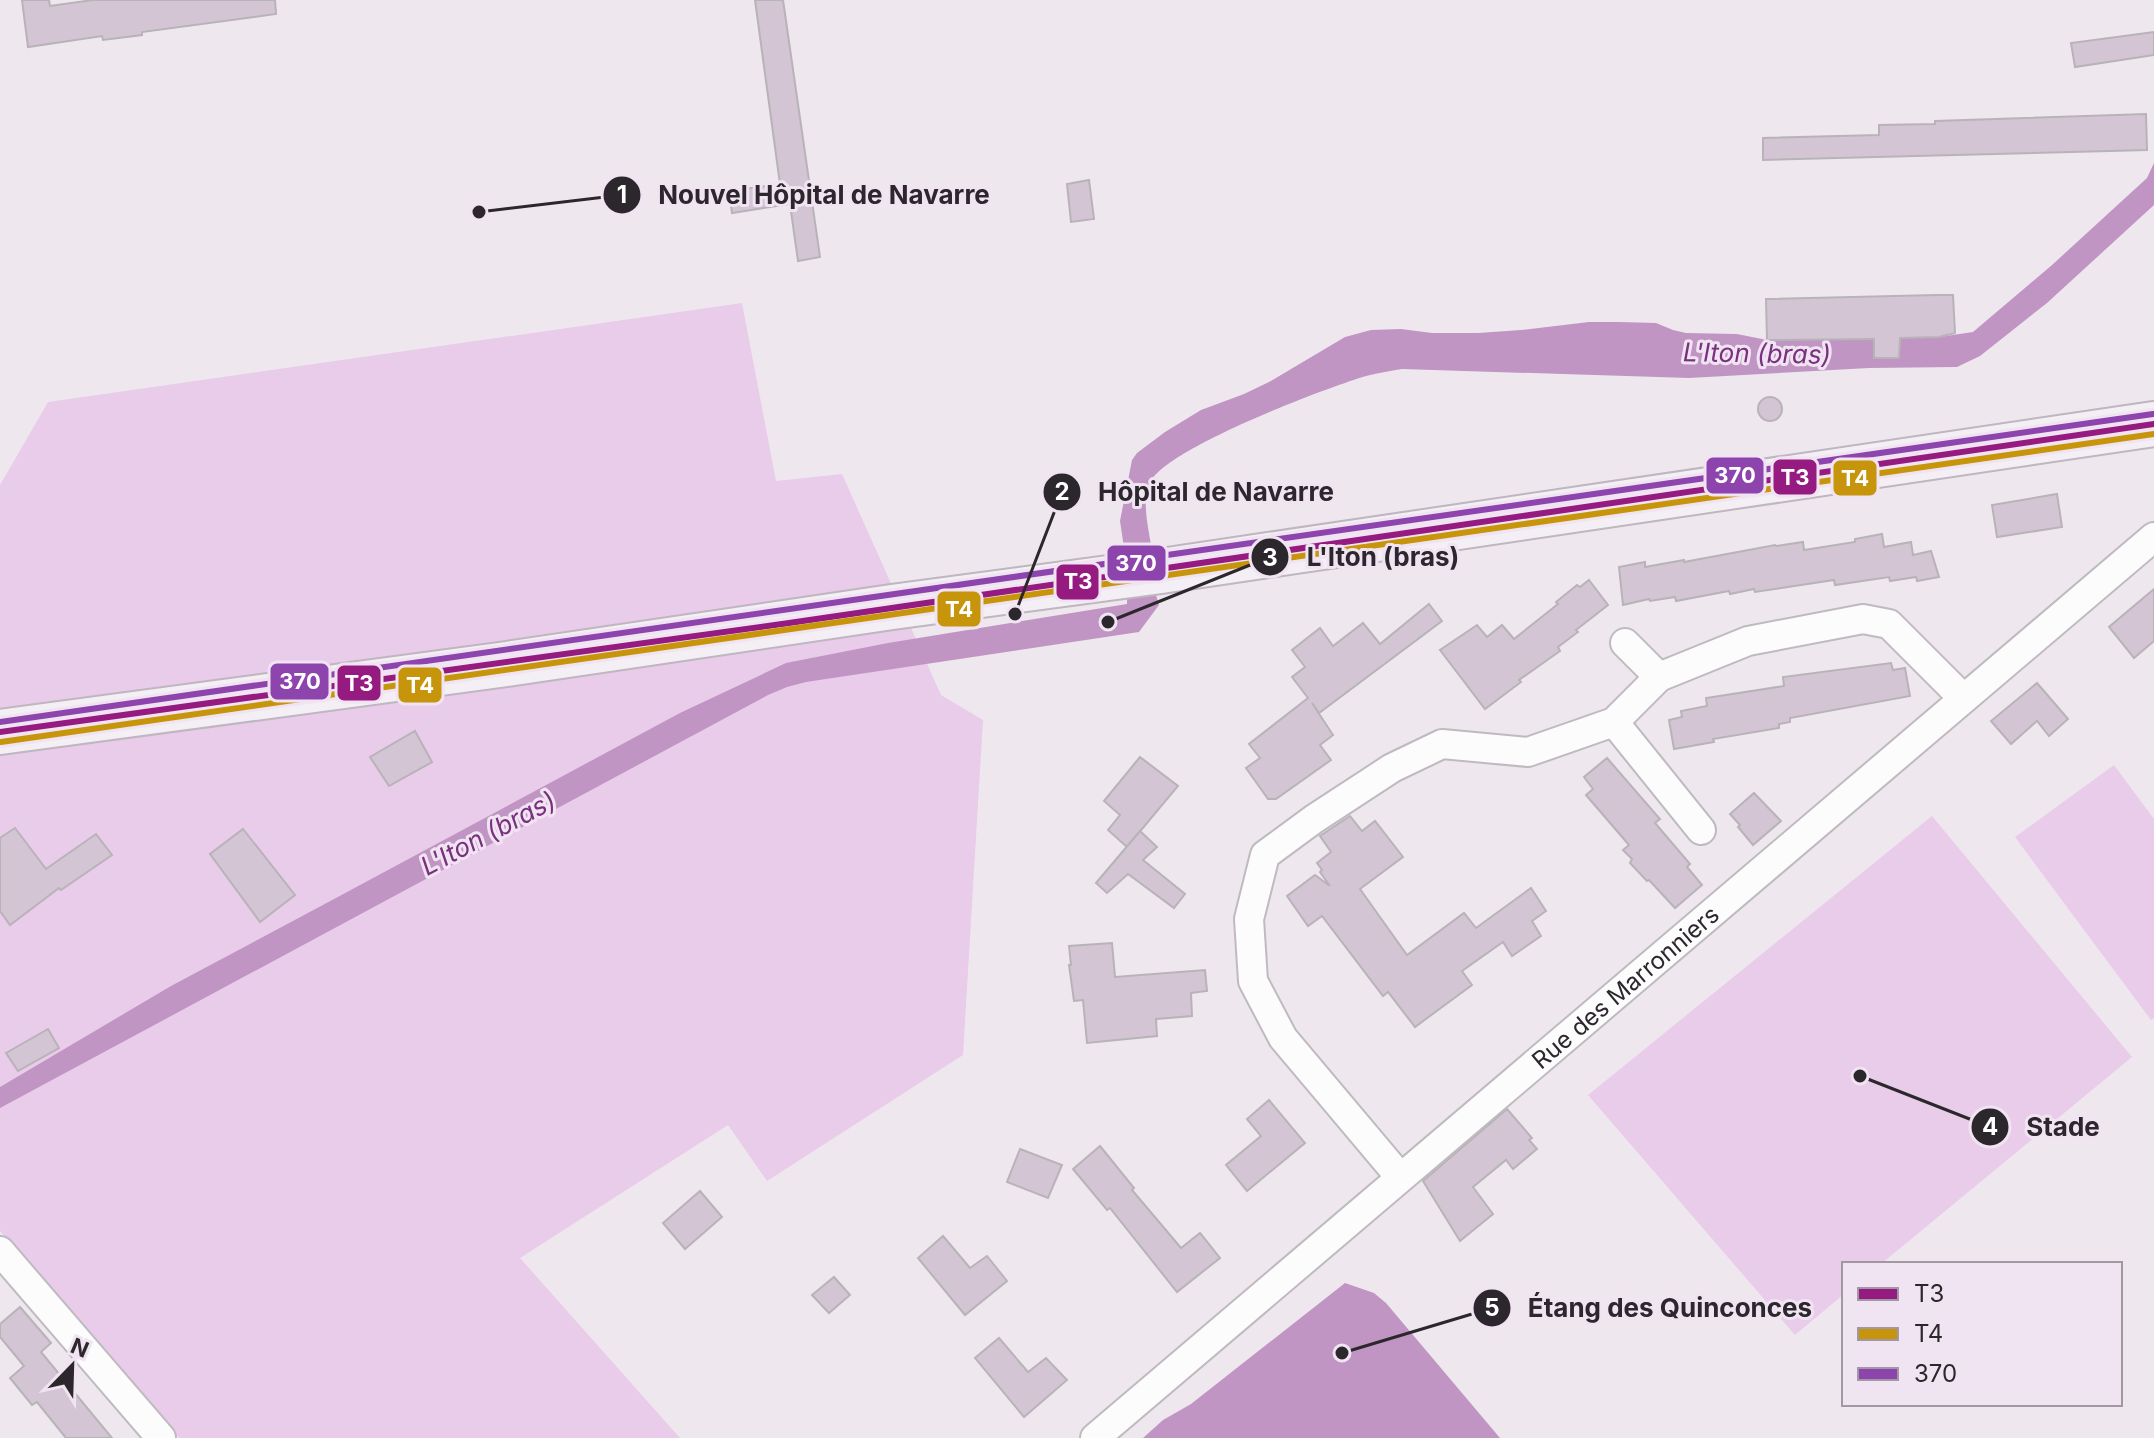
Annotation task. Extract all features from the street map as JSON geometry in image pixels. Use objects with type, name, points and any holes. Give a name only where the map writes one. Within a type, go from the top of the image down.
[{"type":"main road","points":[[0,732],[1161,571],[2154,424]]},
{"type":"street","name":"Rue des Marronniers","points":[[1095,1438],[2154,537]]},
{"type":"street","points":[[1400,1177],[1283,1038],[1253,981],[1249,919],[1265,855],[1392,768],[1442,744],[1528,752],[1614,722],[1659,677],[1748,641],[1863,619],[1889,624],[1963,698]]},
{"type":"street","points":[[1625,643],[1659,677]]},
{"type":"street","points":[[1614,722],[1701,830]]},
{"type":"street","points":[[0,1251],[161,1438]]},
{"type":"shaded area","points":[[742,303],[776,481],[842,474],[941,695],[983,720],[963,1055],[767,1181],[728,1125],[520,1258],[680,1438],[179,1438],[0,1231],[0,485],[48,402]]},
{"type":"shaded area","points":[[2114,765],[2154,819],[2154,1018],[2151,1020],[2015,837]]},
{"type":"shaded area","points":[[1932,816],[2132,1057],[1883,1262],[1842,1262],[1842,1296],[1795,1335],[1588,1095]]},
{"type":"water","points":[[2154,163],[2154,205],[2047,303],[1980,356],[1957,367],[1869,368],[1689,378],[1402,369],[1375,374],[1283,406],[1183,454],[1161,470],[1149,484],[1146,506],[1151,545],[1124,548],[1120,521],[1132,460],[1137,453],[1201,410],[1269,382],[1345,337],[1371,330],[1478,333],[1589,322],[1656,323],[1686,333],[1737,334],[1767,340],[1939,337],[1973,332],[2147,178]]},
{"type":"water","points":[[1153,585],[1159,605],[1139,632],[806,682],[768,695],[0,1108],[0,1087],[171,986],[680,713],[786,663],[1127,604],[1127,589]]},
{"type":"water","points":[[1345,1283],[1374,1293],[1386,1303],[1500,1438],[1143,1438],[1163,1420],[1191,1404]]},
{"type":"building","points":[[22,0],[49,0],[50,6],[93,0],[275,0],[276,14],[142,32],[142,35],[103,40],[102,36],[28,47]]},
{"type":"building","points":[[755,0],[783,0],[820,257],[798,261],[790,204],[732,213],[729,191],[780,184]]},
{"type":"building","points":[[2154,32],[2154,55],[2075,67],[2071,43]]},
{"type":"building","points":[[2146,114],[2147,150],[1763,160],[1763,138],[1879,135],[1879,125],[1935,124],[1935,121]]},
{"type":"building","points":[[1089,180],[1094,219],[1071,222],[1067,184]]},
{"type":"building","points":[[1953,295],[1955,333],[1939,337],[1900,338],[1899,358],[1874,358],[1874,339],[1767,340],[1766,299]]},
{"type":"building","points":[[1770,397],[1779,400],[1782,409],[1779,418],[1770,421],[1761,418],[1758,409],[1761,400]]},
{"type":"building","points":[[2057,494],[2062,527],[1997,537],[1992,505]]},
{"type":"building","points":[[1882,534],[1884,547],[1911,542],[1913,555],[1931,551],[1939,577],[1890,581],[1889,577],[1835,585],[1834,580],[1755,592],[1754,589],[1730,594],[1729,591],[1676,601],[1675,597],[1649,599],[1623,605],[1619,567],[1645,562],[1645,567],[1684,562],[1803,542],[1804,550],[1855,542],[1855,539]]},
{"type":"building","points":[[1589,580],[1608,605],[1558,647],[1560,651],[1485,709],[1440,650],[1477,625],[1487,637],[1502,625],[1514,639],[1577,585],[1580,587]]},
{"type":"building","points":[[2154,589],[2154,641],[2134,658],[2109,627]]},
{"type":"building","points":[[1429,604],[1442,621],[1319,713],[1312,703],[1333,735],[1320,745],[1331,760],[1276,799],[1268,799],[1246,768],[1260,758],[1249,744],[1308,698],[1292,677],[1305,667],[1292,650],[1320,628],[1333,646],[1363,623],[1380,644]]},
{"type":"building","points":[[1891,663],[1893,670],[1905,668],[1910,696],[1790,718],[1790,722],[1779,724],[1779,728],[1674,749],[1669,720],[1682,717],[1681,711],[1707,706],[1706,698],[1784,686],[1783,677]]},
{"type":"building","points":[[2037,683],[2068,719],[2049,736],[2037,721],[2011,744],[1991,721]]},
{"type":"building","points":[[415,731],[432,762],[389,786],[370,757]]},
{"type":"building","points":[[1140,757],[1178,786],[1127,847],[1108,830],[1120,815],[1104,801]]},
{"type":"building","points":[[1607,758],[1660,819],[1655,823],[1690,864],[1687,867],[1702,885],[1675,908],[1630,863],[1632,859],[1623,850],[1629,845],[1586,795],[1593,789],[1584,777]]},
{"type":"building","points":[[1754,793],[1781,821],[1753,845],[1730,814]]},
{"type":"building","points":[[1350,816],[1362,831],[1375,821],[1403,857],[1360,889],[1407,955],[1464,913],[1476,928],[1531,888],[1546,911],[1532,921],[1541,936],[1512,956],[1503,942],[1462,971],[1472,985],[1415,1027],[1388,992],[1383,996],[1322,916],[1308,926],[1287,896],[1315,875],[1330,886],[1317,863],[1331,852],[1320,836]]},
{"type":"building","points":[[15,828],[46,869],[96,834],[112,855],[61,890],[59,888],[10,925],[0,911],[0,838]]},
{"type":"building","points":[[243,829],[295,895],[260,922],[210,854]]},
{"type":"building","points":[[1140,831],[1157,847],[1143,860],[1185,894],[1174,908],[1128,874],[1107,893],[1096,883]]},
{"type":"building","points":[[1112,943],[1115,977],[1205,970],[1207,991],[1191,993],[1192,1016],[1156,1019],[1157,1036],[1087,1043],[1083,1000],[1074,1001],[1069,946]]},
{"type":"building","points":[[48,1029],[59,1048],[18,1071],[6,1053]]},
{"type":"building","points":[[1269,1100],[1305,1143],[1247,1191],[1226,1165],[1261,1136],[1247,1119]]},
{"type":"building","points":[[1507,1109],[1532,1138],[1529,1140],[1537,1149],[1513,1169],[1506,1160],[1473,1187],[1493,1214],[1460,1241],[1423,1181]]},
{"type":"building","points":[[1100,1146],[1181,1248],[1200,1233],[1220,1258],[1177,1292],[1110,1208],[1107,1210],[1073,1169]]},
{"type":"building","points":[[1020,1149],[1062,1165],[1048,1198],[1007,1182]]},
{"type":"building","points":[[700,1191],[722,1217],[685,1249],[663,1223]]},
{"type":"building","points":[[943,1236],[970,1268],[987,1256],[1007,1281],[965,1315],[918,1258]]},
{"type":"building","points":[[834,1277],[850,1295],[829,1313],[812,1295]]},
{"type":"building","points":[[20,1307],[51,1343],[41,1352],[112,1438],[66,1438],[37,1402],[32,1405],[10,1378],[24,1366],[0,1337],[0,1324]]},
{"type":"building","points":[[999,1338],[1028,1372],[1046,1358],[1067,1380],[1024,1417],[975,1358]]},
{"type":"transit line","name":"370","points":[[0,722],[1346,533],[2153,414]]},
{"type":"transit line","name":"T3","points":[[0,732],[1347,543],[2154,424]]},
{"type":"transit line","name":"T4","points":[[1,742],[809,630],[2154,434]]},
{"type":"place","name":"Nouvel Hôpital de Navarre","points":[[479,212]]},
{"type":"place","name":"Hôpital de Navarre","points":[[1015,614]]},
{"type":"place","name":"L'Iton (bras)","points":[[1108,622]]},
{"type":"place","name":"Stade","points":[[1860,1076]]},
{"type":"place","name":"Étang des Quinconces","points":[[1342,1353]]}]
